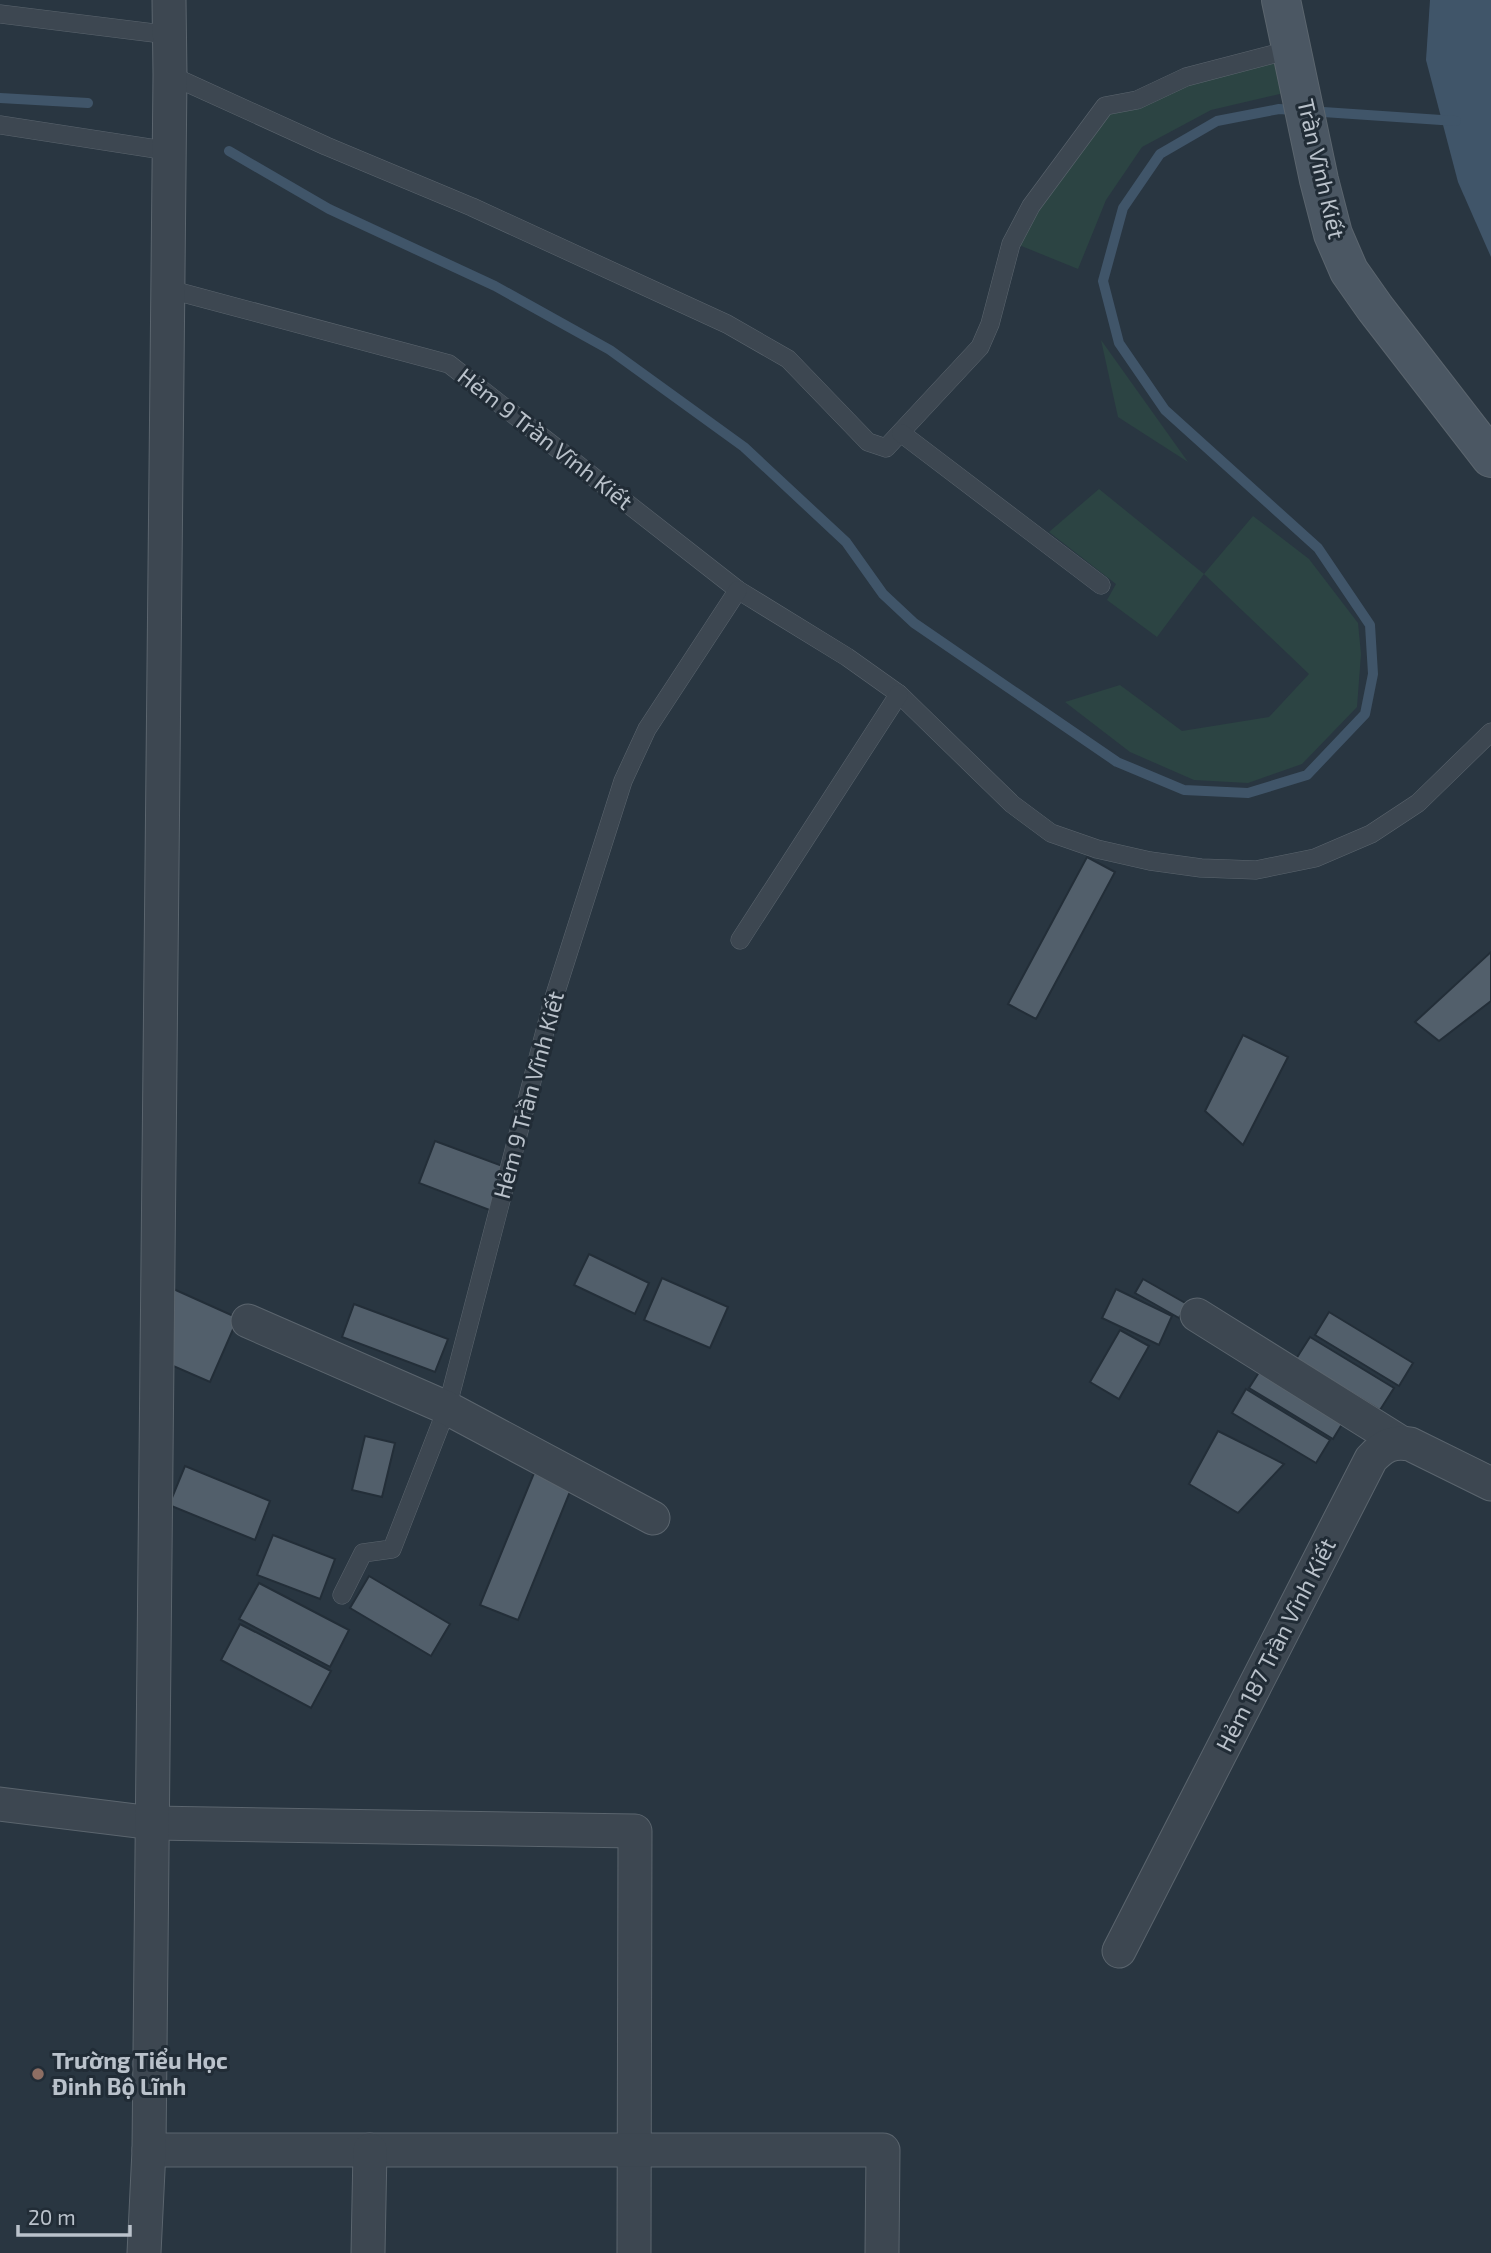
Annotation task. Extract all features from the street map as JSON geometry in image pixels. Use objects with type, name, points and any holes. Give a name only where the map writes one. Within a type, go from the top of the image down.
[{"type":"street","points":[[144,2253],[149,2150],[153,1823],[169,0]]},
{"type":"street","name":"Trần Vĩnh Kiết","points":[[1281,0],[1333,234],[1349,271],[1491,458]]},
{"type":"street","points":[[1197,1315],[1400,1442],[1410,1444],[1491,1484]]},
{"type":"street","points":[[248,1321],[447,1408],[653,1518]]},
{"type":"street","name":"Hẻm 187 Trần Vĩnh Kiết","points":[[1119,1951],[1371,1459],[1389,1444],[1400,1442]]},
{"type":"street","points":[[0,1804],[153,1823],[635,1831],[634,2253]]},
{"type":"street","points":[[149,2150],[883,2150],[882,2253]]},
{"type":"street","points":[[368,2253],[370,2150]]},
{"type":"lane","points":[[0,14],[170,35]]},
{"type":"lane","points":[[170,75],[326,146],[472,207],[727,324],[788,359],[868,442],[887,448],[980,347],[990,324],[1011,244],[1031,206],[1105,106],[1137,100],[1186,77],[1296,65]]},
{"type":"lane","points":[[0,125],[169,151]]},
{"type":"lane","name":"Hẻm 9 Trần Vĩnh Kiết","points":[[168,289],[449,364],[738,590],[847,657],[899,694],[1012,804],[1051,833],[1097,849],[1150,861],[1201,868],[1256,870],[1315,858],[1371,834],[1418,803],[1491,732]]},
{"type":"lane","points":[[901,433],[1101,584]]},
{"type":"lane","name":"Hẻm 9 Trần Vĩnh Kiết","points":[[342,1595],[363,1553],[392,1549],[447,1408],[552,1004],[623,781],[647,729],[738,590]]},
{"type":"lane","points":[[740,940],[899,694]]},
{"type":"green space","points":[[1281,60],[1284,93],[1211,110],[1142,147],[1106,200],[1078,269],[1019,245],[1039,210],[1110,114],[1187,86]]},
{"type":"green space","points":[[1101,340],[1188,462],[1118,417]]},
{"type":"green space","points":[[1099,489],[1204,574],[1157,637],[1107,600],[1116,584],[1049,532]]},
{"type":"green space","points":[[1253,516],[1309,559],[1358,623],[1361,654],[1357,707],[1302,764],[1248,783],[1194,780],[1130,752],[1065,702],[1120,685],[1182,731],[1269,717],[1309,674],[1204,574]]},
{"type":"water","points":[[1430,0],[1491,0],[1491,257],[1458,182],[1426,60]]},
{"type":"building","points":[[1087,857],[1115,872],[1036,1019],[1008,1004]]},
{"type":"building","points":[[1491,952],[1491,1001],[1439,1041],[1415,1022]]},
{"type":"building","points":[[1243,1035],[1288,1057],[1243,1145],[1205,1111]]},
{"type":"building","points":[[435,1141],[508,1168],[492,1211],[419,1183]]},
{"type":"building","points":[[589,1254],[649,1283],[635,1314],[574,1285]]},
{"type":"building","points":[[662,1278],[728,1307],[710,1348],[644,1320]]},
{"type":"building","points":[[1143,1279],[1187,1304],[1179,1318],[1135,1293]]},
{"type":"building","points":[[169,1287],[238,1318],[210,1382],[141,1352]]},
{"type":"building","points":[[1116,1289],[1172,1316],[1159,1345],[1102,1318]]},
{"type":"building","points":[[354,1304],[448,1339],[435,1372],[342,1337]]},
{"type":"building","points":[[1329,1312],[1413,1363],[1399,1386],[1315,1335]]},
{"type":"building","points":[[1120,1330],[1149,1346],[1119,1399],[1090,1382]]},
{"type":"building","points":[[1310,1337],[1394,1388],[1380,1410],[1296,1359]]},
{"type":"building","points":[[1263,1366],[1347,1416],[1333,1439],[1249,1388]]},
{"type":"building","points":[[1246,1389],[1330,1440],[1316,1463],[1232,1413]]},
{"type":"building","points":[[1218,1431],[1284,1464],[1238,1513],[1189,1484]]},
{"type":"building","points":[[365,1436],[395,1443],[382,1497],[352,1490]]},
{"type":"building","points":[[185,1466],[270,1501],[255,1540],[169,1505]]},
{"type":"building","points":[[534,1473],[571,1489],[518,1620],[480,1605]]},
{"type":"building","points":[[273,1535],[335,1559],[320,1599],[257,1575]]},
{"type":"building","points":[[369,1576],[450,1624],[431,1656],[350,1608]]},
{"type":"building","points":[[259,1583],[349,1630],[330,1667],[239,1619]]},
{"type":"building","points":[[240,1624],[331,1671],[311,1708],[221,1660]]},
{"type":"waterway","points":[[0,98],[88,103]]},
{"type":"waterway","points":[[229,151],[329,209],[495,286],[610,350],[744,447],[846,542],[883,594],[914,623],[1117,762],[1184,790],[1248,793],[1307,775],[1365,714],[1373,674],[1370,625],[1318,548],[1165,410],[1119,343],[1103,281],[1123,208],[1160,154],[1217,121],[1279,109],[1456,121]]},
{"type":"place","name":"Trường Tiểu Học Đinh Bộ Lĩnh","points":[[38,2074]]}]
